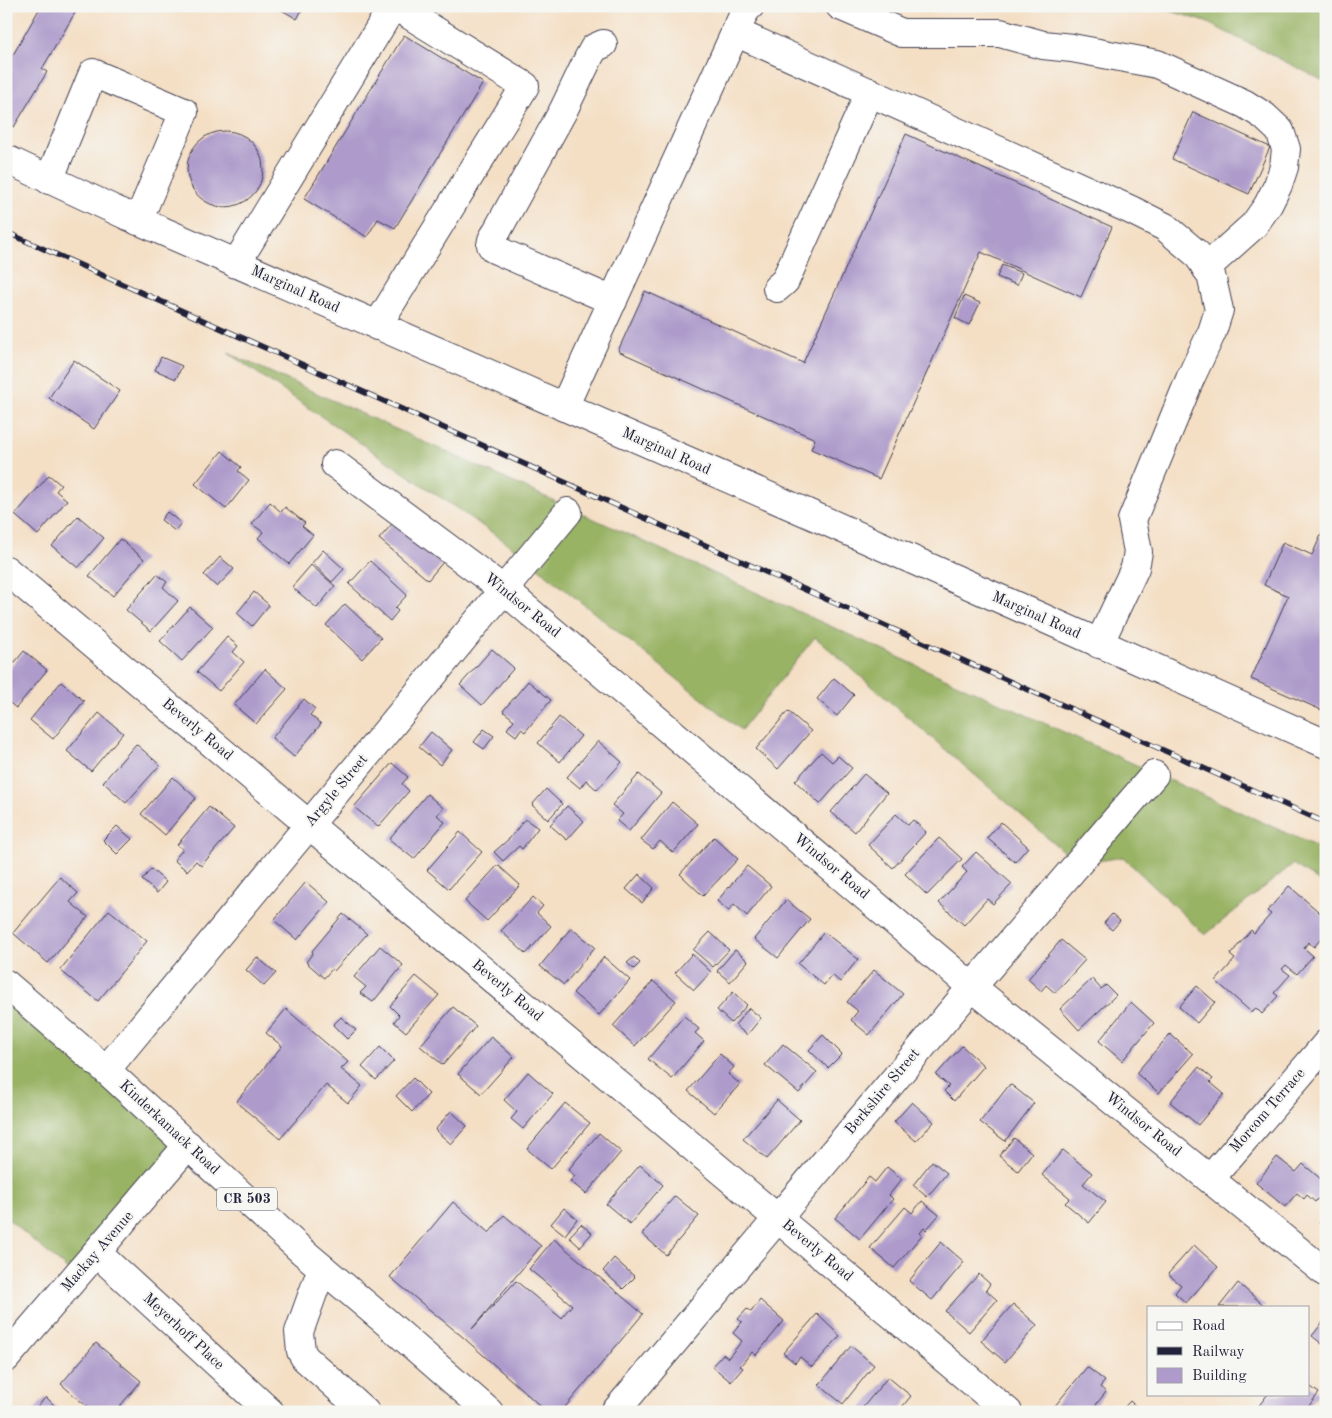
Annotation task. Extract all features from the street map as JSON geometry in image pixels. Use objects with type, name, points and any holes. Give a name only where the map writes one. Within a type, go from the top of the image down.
[{"type":"street","points":[[236,264],[394,6],[525,86],[377,326]]},
{"type":"street","points":[[840,6],[902,33],[1000,33],[1043,45],[1072,48],[1157,64],[1245,104],[1264,116],[1280,131],[1286,149],[1284,167],[1278,185],[1271,200],[1254,225],[1206,268]]},
{"type":"street","points":[[564,407],[743,14],[870,92],[1166,227],[1196,254],[1211,276],[1220,310],[1132,520],[1138,552],[1135,568],[1099,644]]},
{"type":"street","points":[[603,44],[594,48],[563,111],[491,244],[494,249],[613,301]]},
{"type":"street","points":[[49,180],[93,74],[184,112],[138,221]]},
{"type":"street","points":[[777,288],[785,281],[870,92]]},
{"type":"street","name":"Marginal Road","points":[[6,160],[138,221],[805,512],[1326,744]]},
{"type":"street","name":"Windsor Road","points":[[335,464],[504,590],[972,987],[1326,1273]]},
{"type":"street","name":"Argyle Street","points":[[106,1070],[568,512]]},
{"type":"street","name":"Beverly Road","points":[[6,570],[1008,1412]]},
{"type":"street","name":"Berkshire Street","points":[[615,1412],[972,987],[1154,775]]},
{"type":"street","name":"Kinderkamack Road","points":[[6,984],[106,1070],[302,1251],[489,1412]]},
{"type":"street","name":"Morcom Terrace","points":[[1210,1179],[1326,1044]]},
{"type":"street","name":"Mackay Avenue","points":[[6,1358],[188,1145]]},
{"type":"street","name":"Meyerhoff Place","points":[[97,1253],[270,1412]]},
{"type":"street","points":[[322,1268],[298,1332],[301,1351],[305,1358],[365,1412]]},
{"type":"green space","points":[[1155,6],[1326,6],[1326,82],[1206,22]]},
{"type":"green space","points":[[228,353],[1326,851],[1326,886],[1293,864],[1205,935],[1123,857],[1078,864],[815,637],[741,730],[503,540]]},
{"type":"green space","points":[[6,984],[188,1145],[76,1277],[6,1217]]},
{"type":"building","points":[[41,6],[79,6],[42,69],[47,72],[14,127],[6,122],[6,51],[13,55]]},
{"type":"building","points":[[275,6],[304,6],[297,19]]},
{"type":"building","points":[[404,35],[483,83],[395,228],[378,219],[367,237],[304,199]]},
{"type":"building","points":[[1193,112],[1270,147],[1249,194],[1172,159]]},
{"type":"building","points":[[225,131],[239,134],[252,142],[260,155],[263,169],[260,183],[252,196],[239,204],[225,207],[211,204],[198,196],[190,183],[187,169],[190,155],[198,142],[211,134]]},
{"type":"building","points":[[906,134],[1112,227],[1081,297],[981,252],[879,479],[811,449],[815,439],[618,351],[645,291],[803,363]]},
{"type":"building","points":[[1002,265],[1022,273],[1017,285],[997,277]]},
{"type":"building","points":[[964,296],[980,303],[969,325],[955,318]]},
{"type":"building","points":[[161,357],[182,366],[176,379],[155,370]]},
{"type":"building","points":[[74,360],[120,391],[94,429],[49,398]]},
{"type":"building","points":[[222,451],[241,467],[238,471],[249,480],[226,509],[195,484]]},
{"type":"building","points":[[49,475],[61,485],[56,491],[67,500],[38,535],[15,515]]},
{"type":"building","points":[[270,502],[281,512],[285,507],[305,523],[302,526],[313,535],[289,564],[258,538],[263,532],[252,524]]},
{"type":"building","points":[[167,512],[181,523],[175,531],[161,520]]},
{"type":"building","points":[[78,516],[104,538],[78,568],[52,546]]},
{"type":"building","points":[[399,516],[448,556],[428,580],[379,539]]},
{"type":"building","points":[[1326,524],[1326,712],[1251,679],[1288,596],[1264,585],[1283,542],[1312,555]]},
{"type":"building","points":[[120,539],[144,559],[113,596],[89,576]]},
{"type":"building","points":[[323,550],[344,569],[332,582],[312,563]]},
{"type":"building","points":[[220,557],[234,569],[217,587],[204,575]]},
{"type":"building","points":[[370,561],[407,595],[395,608],[398,611],[390,621],[349,584]]},
{"type":"building","points":[[311,565],[335,586],[317,608],[292,587]]},
{"type":"building","points":[[157,574],[167,582],[163,587],[178,601],[151,631],[126,610]]},
{"type":"building","points":[[254,592],[269,605],[252,626],[237,613]]},
{"type":"building","points":[[345,604],[381,638],[362,659],[326,625]]},
{"type":"building","points":[[190,607],[213,627],[182,661],[160,641]]},
{"type":"building","points":[[6,635],[12,640],[6,647]]},
{"type":"building","points":[[227,637],[238,646],[233,652],[244,662],[219,691],[197,672]]},
{"type":"building","points":[[492,649],[514,668],[482,705],[460,685]]},
{"type":"building","points":[[24,651],[47,670],[16,708],[6,700],[6,673]]},
{"type":"building","points":[[265,669],[287,689],[256,724],[234,705]]},
{"type":"building","points":[[834,678],[854,695],[837,716],[817,699]]},
{"type":"building","points":[[528,681],[551,700],[525,732],[521,729],[516,736],[507,729],[514,720],[503,711]]},
{"type":"building","points":[[61,682],[84,701],[53,739],[30,720]]},
{"type":"building","points":[[304,699],[315,709],[310,715],[321,724],[294,757],[272,738]]},
{"type":"building","points":[[788,711],[811,731],[778,769],[756,749]]},
{"type":"building","points":[[99,713],[123,733],[91,771],[67,751]]},
{"type":"building","points":[[559,717],[581,736],[560,762],[538,743]]},
{"type":"building","points":[[484,729],[494,736],[484,749],[474,742]]},
{"type":"building","points":[[431,732],[452,750],[440,765],[419,747]]},
{"type":"building","points":[[598,741],[622,762],[597,790],[586,780],[580,788],[567,777]]},
{"type":"building","points":[[136,744],[160,765],[126,803],[103,782]]},
{"type":"building","points":[[821,752],[832,762],[838,756],[852,768],[820,804],[795,781]]},
{"type":"building","points":[[392,763],[408,777],[402,784],[409,791],[378,827],[354,807]]},
{"type":"building","points":[[639,774],[661,793],[629,831],[617,821],[623,814],[612,805]]},
{"type":"building","points":[[864,774],[887,793],[855,832],[831,812]]},
{"type":"building","points":[[173,777],[196,798],[165,835],[141,814]]},
{"type":"building","points":[[546,789],[562,804],[548,820],[532,805]]},
{"type":"building","points":[[427,794],[443,808],[437,815],[445,822],[414,859],[389,839]]},
{"type":"building","points":[[672,802],[698,824],[673,853],[660,841],[653,849],[641,840]]},
{"type":"building","points":[[567,806],[584,821],[567,840],[550,825]]},
{"type":"building","points":[[209,807],[234,828],[201,866],[196,861],[187,871],[174,860],[183,849],[177,845]]},
{"type":"building","points":[[896,814],[908,825],[913,820],[926,832],[893,868],[868,845]]},
{"type":"building","points":[[525,819],[538,828],[522,849],[519,846],[503,861],[494,852],[510,838]]},
{"type":"building","points":[[1001,822],[1028,847],[1015,862],[987,838]]},
{"type":"building","points":[[117,826],[132,839],[117,854],[103,840]]},
{"type":"building","points":[[460,832],[482,852],[449,889],[427,870]]},
{"type":"building","points":[[714,837],[738,859],[703,896],[680,874]]},
{"type":"building","points":[[939,838],[962,859],[927,895],[905,874]]},
{"type":"building","points":[[976,852],[1012,884],[993,904],[987,899],[964,925],[939,903],[967,872],[962,867]]},
{"type":"building","points":[[498,865],[520,885],[487,921],[465,901]]},
{"type":"building","points":[[747,866],[771,886],[747,916],[734,904],[729,911],[717,901]]},
{"type":"building","points":[[151,869],[166,882],[157,893],[142,880]]},
{"type":"building","points":[[639,874],[654,888],[642,903],[626,889]]},
{"type":"building","points":[[60,877],[78,893],[70,902],[88,917],[48,963],[13,933]]},
{"type":"building","points":[[306,882],[329,902],[297,940],[274,920]]},
{"type":"building","points":[[1289,886],[1326,918],[1322,925],[1326,928],[1326,933],[1314,947],[1308,942],[1304,948],[1313,956],[1297,974],[1286,965],[1282,969],[1290,975],[1274,993],[1278,996],[1262,1014],[1256,1008],[1251,1012],[1216,981],[1235,959],[1230,955],[1251,930],[1254,933],[1271,914],[1267,911]]},
{"type":"building","points":[[533,897],[543,906],[537,913],[551,926],[526,954],[501,931]]},
{"type":"building","points":[[786,900],[810,919],[778,958],[754,939]]},
{"type":"building","points":[[109,910],[147,941],[98,1001],[60,970]]},
{"type":"building","points":[[343,914],[367,934],[334,971],[332,969],[324,978],[306,962],[313,953],[312,951]]},
{"type":"building","points":[[1112,914],[1120,921],[1112,930],[1104,923]]},
{"type":"building","points":[[571,928],[595,947],[564,985],[540,966]]},
{"type":"building","points":[[710,932],[729,950],[713,967],[693,950]]},
{"type":"building","points":[[824,932],[858,959],[840,982],[832,975],[824,985],[798,964]]},
{"type":"building","points":[[1061,940],[1085,960],[1055,993],[1046,985],[1041,991],[1028,979]]},
{"type":"building","points":[[380,946],[403,965],[373,1002],[360,993],[366,987],[354,977]]},
{"type":"building","points":[[735,950],[748,961],[730,982],[717,971]]},
{"type":"building","points":[[692,954],[711,972],[694,990],[675,973]]},
{"type":"building","points":[[257,957],[276,973],[264,986],[246,970]]},
{"type":"building","points":[[604,957],[630,980],[599,1015],[573,993]]},
{"type":"building","points":[[634,957],[640,963],[634,969],[627,963]]},
{"type":"building","points":[[874,970],[903,994],[869,1035],[851,1020],[858,1011],[847,1002]]},
{"type":"building","points":[[416,976],[439,995],[406,1032],[394,1022],[399,1015],[390,1006]]},
{"type":"building","points":[[1092,979],[1101,989],[1106,985],[1116,995],[1079,1030],[1060,1009]]},
{"type":"building","points":[[653,981],[676,1001],[635,1046],[613,1026]]},
{"type":"building","points":[[1197,986],[1215,1002],[1197,1023],[1179,1007]]},
{"type":"building","points":[[733,992],[747,1005],[731,1023],[717,1010]]},
{"type":"building","points":[[1131,1002],[1154,1023],[1122,1061],[1099,1041]]},
{"type":"building","points":[[453,1007],[476,1026],[443,1065],[420,1046]]},
{"type":"building","points":[[749,1008],[761,1018],[747,1035],[735,1025]]},
{"type":"building","points":[[286,1009],[348,1062],[341,1069],[362,1086],[348,1103],[326,1085],[280,1139],[236,1102],[282,1046],[266,1033]]},
{"type":"building","points":[[684,1016],[699,1029],[695,1033],[704,1041],[672,1079],[648,1059]]},
{"type":"building","points":[[341,1017],[356,1030],[347,1039],[333,1025]]},
{"type":"building","points":[[1170,1034],[1193,1054],[1159,1093],[1136,1073]]},
{"type":"building","points":[[823,1035],[842,1054],[828,1068],[809,1050]]},
{"type":"building","points":[[491,1037],[514,1057],[481,1094],[458,1074]]},
{"type":"building","points":[[783,1044],[817,1072],[799,1093],[765,1065]]},
{"type":"building","points":[[962,1046],[984,1066],[954,1101],[944,1091],[949,1086],[936,1075]]},
{"type":"building","points":[[380,1047],[394,1061],[376,1080],[362,1067]]},
{"type":"building","points":[[720,1054],[734,1067],[728,1074],[740,1084],[714,1113],[688,1091]]},
{"type":"building","points":[[1199,1067],[1213,1079],[1210,1082],[1224,1094],[1198,1125],[1170,1102]]},
{"type":"building","points":[[528,1072],[553,1094],[523,1129],[511,1119],[517,1112],[504,1100]]},
{"type":"building","points":[[413,1078],[429,1094],[412,1112],[396,1096]]},
{"type":"building","points":[[1010,1084],[1034,1103],[1005,1141],[980,1122]]},
{"type":"building","points":[[777,1100],[800,1120],[767,1159],[743,1139]]},
{"type":"building","points":[[912,1102],[934,1122],[916,1141],[894,1122]]},
{"type":"building","points":[[565,1103],[590,1123],[551,1169],[527,1149]]},
{"type":"building","points":[[451,1111],[467,1126],[451,1144],[435,1130]]},
{"type":"building","points":[[599,1133],[621,1152],[586,1194],[570,1181],[575,1176],[568,1170]]},
{"type":"building","points":[[1014,1138],[1032,1153],[1018,1171],[999,1156]]},
{"type":"building","points":[[1063,1150],[1092,1173],[1083,1184],[1106,1202],[1089,1223],[1065,1203],[1070,1198],[1042,1175]]},
{"type":"building","points":[[1277,1157],[1296,1172],[1303,1164],[1322,1180],[1320,1182],[1326,1189],[1315,1202],[1307,1195],[1304,1199],[1297,1193],[1285,1207],[1256,1183]]},
{"type":"building","points":[[932,1161],[947,1173],[927,1197],[913,1185]]},
{"type":"building","points":[[640,1165],[663,1185],[630,1224],[606,1204]]},
{"type":"building","points":[[887,1167],[902,1179],[889,1195],[893,1199],[860,1239],[835,1218],[869,1177],[875,1182]]},
{"type":"building","points":[[675,1196],[699,1216],[666,1255],[642,1234]]},
{"type":"building","points":[[922,1201],[939,1215],[926,1230],[924,1228],[920,1233],[922,1235],[894,1268],[870,1248],[905,1207],[912,1213]]},
{"type":"building","points":[[453,1202],[489,1233],[504,1215],[541,1246],[472,1329],[516,1281],[561,1318],[572,1305],[529,1269],[554,1239],[643,1314],[561,1412],[547,1412],[464,1338],[390,1277]]},
{"type":"building","points":[[564,1208],[577,1219],[565,1235],[551,1224]]},
{"type":"building","points":[[1326,1215],[1326,1228],[1319,1223]]},
{"type":"building","points":[[581,1224],[592,1233],[580,1247],[569,1237]]},
{"type":"building","points":[[941,1242],[964,1262],[932,1300],[909,1281]]},
{"type":"building","points":[[1194,1245],[1218,1267],[1186,1303],[1175,1293],[1181,1285],[1168,1274]]},
{"type":"building","points":[[614,1258],[635,1277],[623,1289],[603,1271]]},
{"type":"building","points":[[979,1274],[990,1284],[986,1290],[997,1300],[969,1332],[945,1311]]},
{"type":"building","points":[[1238,1283],[1265,1306],[1220,1306]]},
{"type":"building","points":[[760,1300],[784,1321],[756,1355],[752,1352],[740,1366],[743,1368],[731,1382],[712,1366],[723,1354],[728,1358],[742,1341],[733,1333],[742,1322],[738,1319],[747,1309],[751,1312]]},
{"type":"building","points":[[1013,1304],[1037,1325],[1005,1362],[981,1341]]},
{"type":"building","points":[[817,1314],[840,1336],[812,1367],[800,1357],[795,1363],[783,1353]]},
{"type":"building","points":[[1326,1318],[1326,1347],[1312,1336]]},
{"type":"building","points":[[96,1343],[141,1381],[115,1412],[93,1412],[61,1384]]},
{"type":"building","points":[[851,1346],[874,1365],[843,1404],[819,1385]]},
{"type":"building","points":[[1087,1367],[1105,1381],[1100,1387],[1106,1392],[1090,1412],[1060,1412],[1054,1407]]},
{"type":"building","points":[[888,1377],[911,1396],[898,1412],[859,1412]]},
{"type":"building","points":[[1310,1386],[1319,1393],[1304,1412],[1254,1412],[1266,1396],[1310,1396]]},
{"type":"building","points":[[46,1397],[61,1412],[32,1412]]},
{"type":"building","points":[[1130,1401],[1142,1412],[1120,1412]]},
{"type":"railway","points":[[6,232],[1326,823]]}]
